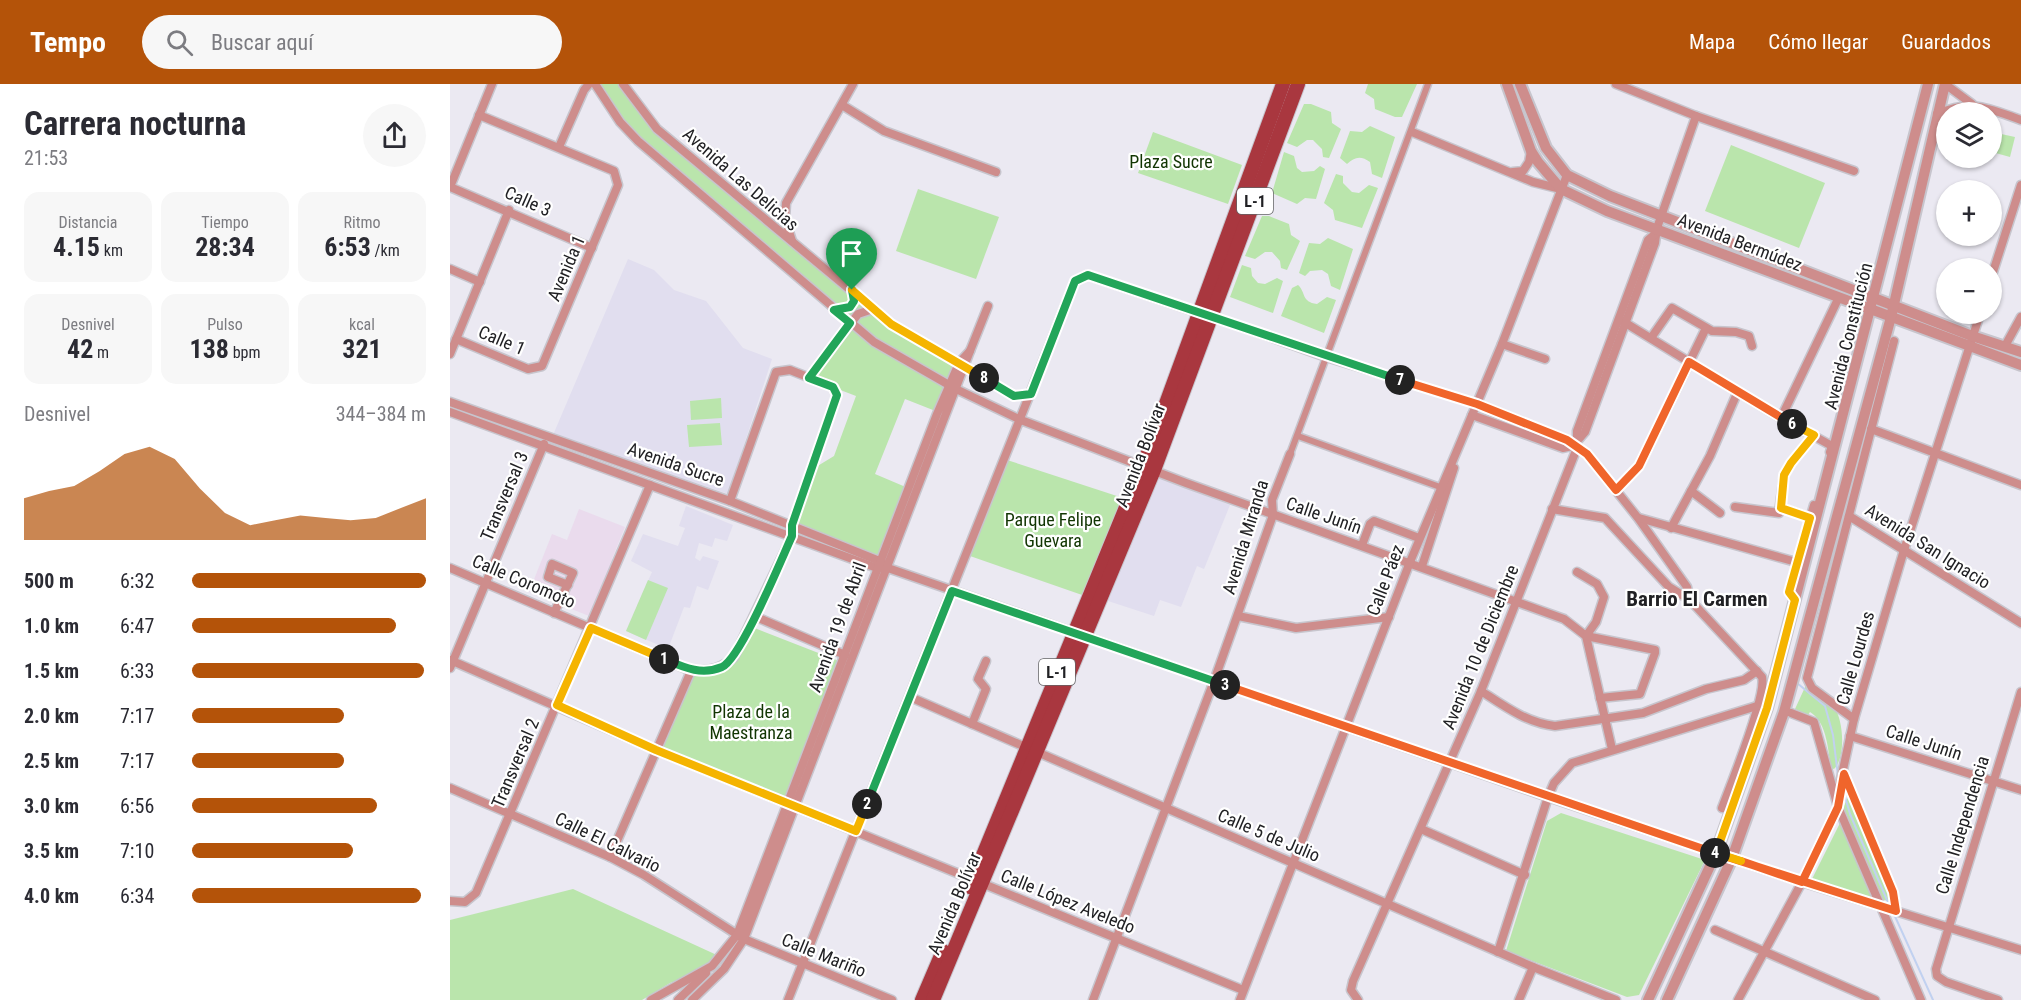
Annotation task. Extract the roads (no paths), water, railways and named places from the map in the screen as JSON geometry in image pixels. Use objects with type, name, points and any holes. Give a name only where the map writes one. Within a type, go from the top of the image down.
[{"type":"main road","name":"Avenida Bolívar","points":[[1206,315],[1283,84]]},
{"type":"main road","name":"Avenida Bolívar","points":[[922,1000],[977,882],[1149,467],[1206,315],[1298,84]]},
{"type":"main road","name":"Avenida Bolívar","points":[[933,1000],[977,882]]},
{"type":"street","points":[[450,187],[492,84]]},
{"type":"street","points":[[479,115],[559,147],[584,90],[589,84]]},
{"type":"street","points":[[595,84],[620,122],[638,141],[874,342],[952,387],[1021,420]]},
{"type":"street","name":"Avenida Las Delicias","points":[[623,84],[657,129],[891,324],[1014,396],[1031,394]]},
{"type":"street","points":[[796,247],[787,232],[786,203],[853,84]]},
{"type":"street","name":"Avenida Miranda","points":[[1093,1000],[1238,616],[1274,515],[1272,500],[1412,132],[1428,84]]},
{"type":"street","name":"Avenida Bermúdez","points":[[1507,84],[1531,151],[1561,189],[1656,231],[1891,317],[1971,341],[2005,346],[2021,352]]},
{"type":"street","name":"Avenida Bermúdez","points":[[1520,84],[1546,148],[1567,175],[1610,196],[1875,296],[2021,365]]},
{"type":"street","points":[[1527,105],[1531,84]]},
{"type":"street","points":[[1616,84],[1696,116],[1854,171]]},
{"type":"street","name":"Avenida Constitución","points":[[1648,1000],[1716,853],[1767,708],[1872,310],[1928,84]]},
{"type":"street","points":[[1945,84],[1968,102]]},
{"type":"street","name":"Avenida Constitución","points":[[1940,102],[1945,84]]},
{"type":"street","points":[[842,105],[884,131],[996,172]]},
{"type":"street","points":[[2002,114],[2021,120]]},
{"type":"street","name":"Avenida 10 de Diciembre","points":[[1356,999],[1352,990],[1353,981],[1389,905],[1481,691],[1579,439],[1577,430],[1622,321],[1648,240],[1656,231],[1696,116]]},
{"type":"street","name":"Avenida Constitución","points":[[1667,1000],[1732,858],[1784,712],[1891,317],[1936,118]]},
{"type":"street","points":[[1412,132],[1533,182],[1561,189]]},
{"type":"street","name":"Avenida 1","points":[[536,369],[542,366],[618,185],[614,171],[559,147]]},
{"type":"street","points":[[1512,172],[1523,171],[1529,162],[1531,151]]},
{"type":"street","name":"Calle Páez","points":[[1240,1000],[1419,538],[1502,344],[1567,175]]},
{"type":"street","points":[[1998,258],[2021,186]]},
{"type":"street","name":"Calle 3","points":[[450,187],[509,210],[592,248]]},
{"type":"street","points":[[450,354],[509,210]]},
{"type":"street","points":[[450,269],[480,282]]},
{"type":"street","points":[[788,1000],[1075,281],[1088,275],[1326,358],[1477,404],[1567,440],[1587,454],[1638,518],[1687,587],[1690,600]]},
{"type":"street","points":[[834,310],[850,307],[854,301],[852,290]]},
{"type":"street","points":[[1781,418],[1839,297]]},
{"type":"street","name":"Avenida 19 de Abril","points":[[792,806],[845,655],[952,387],[970,351],[988,306]]},
{"type":"street","points":[[1651,338],[1670,308],[1720,333],[1736,332],[1749,336],[1752,346]]},
{"type":"street","points":[[809,378],[850,323],[861,312],[873,309]]},
{"type":"street","points":[[2005,346],[2021,317]]},
{"type":"street","points":[[1622,321],[1781,418],[1832,446],[1796,562],[1789,592],[1795,600]]},
{"type":"street","name":"Calle Lourdes","points":[[1738,1000],[1802,882],[1838,807],[1839,788],[1854,719],[1904,550],[1977,324]]},
{"type":"street","points":[[1616,490],[1639,466],[1706,328]]},
{"type":"street","name":"Calle 1","points":[[456,339],[528,369],[536,369]]},
{"type":"street","points":[[1854,719],[1812,688],[1807,678],[1894,341]]},
{"type":"street","points":[[1502,344],[1545,359]]},
{"type":"street","points":[[610,857],[691,671],[713,669],[729,662],[792,536],[792,525],[837,395],[833,387],[790,370],[776,372],[730,501]]},
{"type":"street","points":[[1671,528],[1710,456],[1738,391]]},
{"type":"street","name":"Avenida Sucre","points":[[450,402],[730,501],[881,564],[1079,636],[1802,882],[2021,950]]},
{"type":"street","name":"Avenida Sucre","points":[[450,412],[650,486],[792,536],[881,564]]},
{"type":"street","points":[[1472,415],[1563,448],[1575,447]]},
{"type":"street","name":"Calle Junín","points":[[1021,420],[1274,515],[1422,566],[1564,619],[1586,636]]},
{"type":"street","points":[[1523,434],[1527,424]]},
{"type":"street","points":[[1871,429],[2021,485]]},
{"type":"street","points":[[1735,507],[1777,514],[1781,508],[1784,475],[1814,435]]},
{"type":"street","name":"Transversal 3","points":[[451,663],[547,436]]},
{"type":"street","points":[[1298,436],[1440,487]]},
{"type":"street","points":[[1422,566],[1443,508],[1459,447]]},
{"type":"street","name":"Transversal 2","points":[[450,901],[465,902],[476,893],[512,814],[650,486]]},
{"type":"street","points":[[1691,491],[1720,513]]},
{"type":"street","points":[[1781,508],[1810,518]]},
{"type":"street","points":[[1552,509],[1605,518],[1669,587],[1690,600],[1757,670],[1763,682],[1757,706],[1722,808]]},
{"type":"street","name":"Avenida San Ignacio","points":[[1849,516],[2021,623]]},
{"type":"street","points":[[1638,518],[1796,562]]},
{"type":"street","points":[[1362,545],[1370,524],[1374,521],[1419,538]]},
{"type":"street","name":"Avenida 19 de Abril","points":[[692,1000],[724,969],[740,937],[792,806],[881,564]]},
{"type":"street","name":"Calle Coromoto","points":[[450,568],[691,671]]},
{"type":"street","points":[[1577,572],[1597,584],[1604,597],[1596,622],[1586,636],[1612,749]]},
{"type":"street","points":[[554,613],[568,585]]},
{"type":"street","points":[[754,616],[845,655]]},
{"type":"street","points":[[1238,616],[1296,628],[1389,617]]},
{"type":"street","points":[[1586,636],[1655,650],[1656,656],[1640,694],[1600,698]]},
{"type":"street","points":[[972,724],[986,689],[978,679],[986,661]]},
{"type":"street","name":"Calle López Aveledo","points":[[451,663],[557,705],[656,750],[1243,990]]},
{"type":"street","points":[[1481,691],[1540,724],[1555,726],[1643,713],[1706,689],[1744,680],[1757,670]]},
{"type":"street","name":"Calle Independencia","points":[[1998,1000],[1946,982],[1937,976],[1936,969],[2021,692]]},
{"type":"street","name":"Calle 5 de Julio","points":[[910,697],[1498,952],[1616,1000]]},
{"type":"street","points":[[1498,952],[1525,875],[1548,797],[1554,783],[1572,763],[1757,706]]},
{"type":"street","points":[[1791,713],[1814,722],[1838,807],[1883,907],[1921,1000]]},
{"type":"street","name":"Calle Junín","points":[[1850,736],[2021,790]]},
{"type":"street","points":[[1843,775],[1893,892],[1896,911]]},
{"type":"street","name":"Calle El Calvario","points":[[450,788],[610,857],[644,875],[740,937]]},
{"type":"street","points":[[1421,829],[1525,875]]},
{"type":"street","points":[[1715,930],[1864,998],[1875,1000]]},
{"type":"street","name":"Avenida 19 de Abril","points":[[651,1000],[712,966],[740,937]]},
{"type":"street","name":"Calle Mariño","points":[[740,937],[892,1000]]},
{"type":"street","points":[[678,1000],[712,966]]},
{"type":"street","points":[[1519,1000],[1533,967]]},
{"type":"street","points":[[663,1000],[670,990]]},
{"type":"waterway","points":[[1797,683],[1825,706],[1833,735],[1838,776]]},
{"type":"waterway","points":[[1843,790],[1850,814],[1890,907]]},
{"type":"waterway","points":[[1893,912],[1933,1000]]},
{"type":"district","name":"Barrio El Carmen","points":[[1697,599]]},
{"type":"park label","name":"Plaza Sucre","points":[[1171,161]]},
{"type":"park label","name":"Parque Felipe Guevara","points":[[1053,529]]},
{"type":"park label","name":"Plaza de la Maestranza","points":[[751,721]]}]
